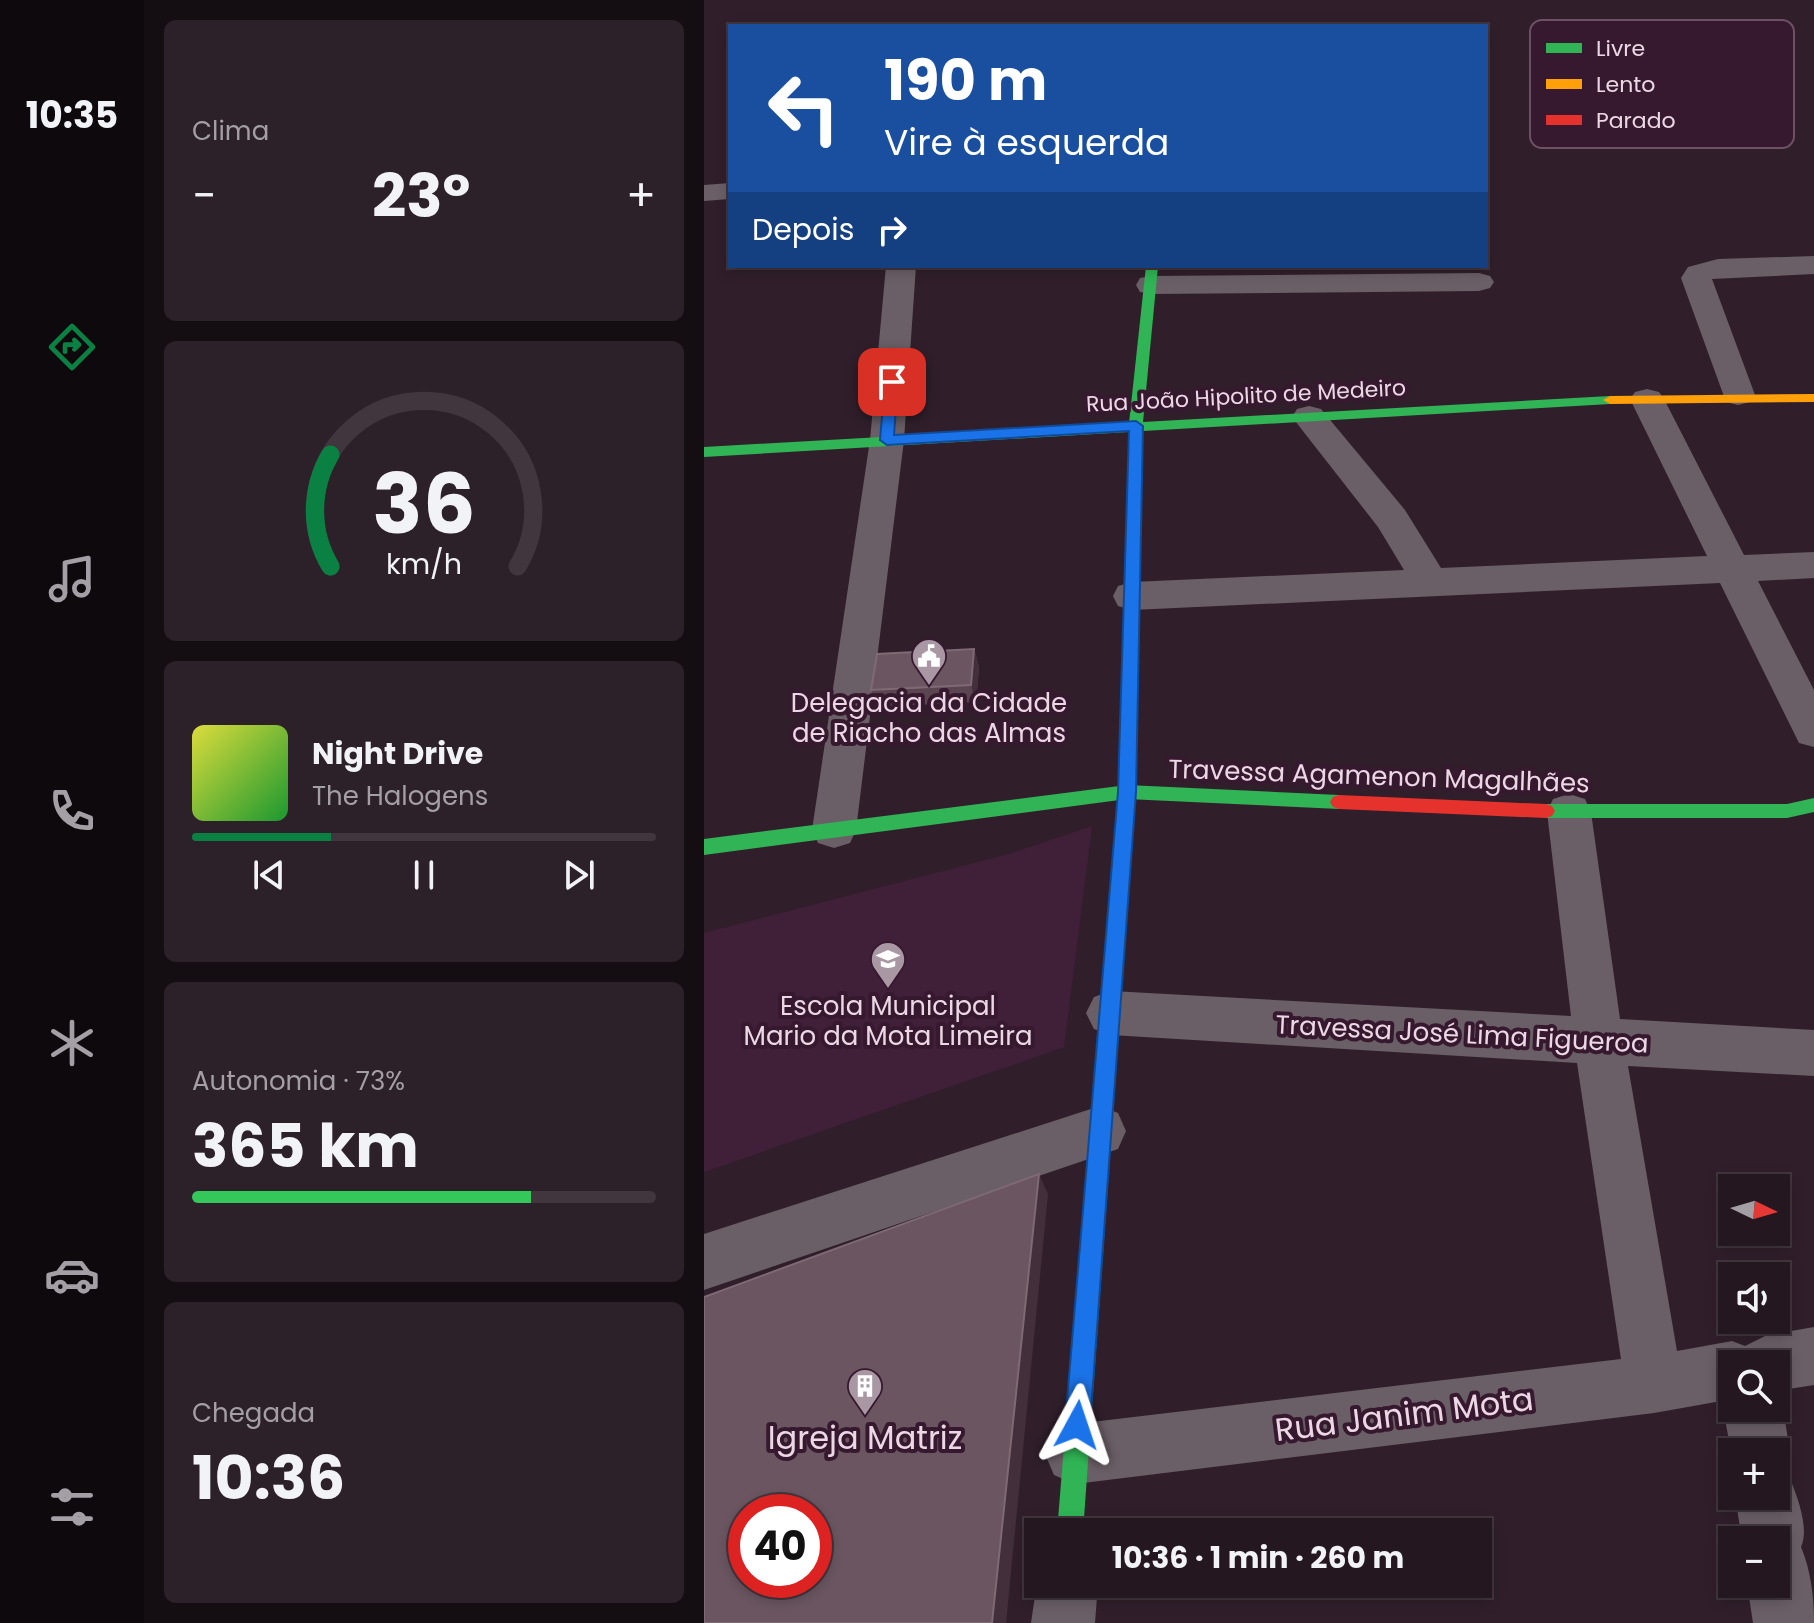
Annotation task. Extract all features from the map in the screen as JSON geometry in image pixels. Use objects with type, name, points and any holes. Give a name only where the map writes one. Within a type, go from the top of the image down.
[{"type":"street","points":[[1738,395],[1696,278],[1699,273],[1718,268],[1814,265]]},
{"type":"street","points":[[834,830],[887,440],[901,268]]},
{"type":"street","points":[[1071,1518],[1127,792],[1136,426],[1152,276],[1479,282]]},
{"type":"street","name":"Rua João Hipolito de Medeiro","points":[[704,452],[1647,399],[1738,395],[1814,398]]},
{"type":"street","points":[[1647,399],[1814,731]]},
{"type":"street","points":[[1309,417],[1392,519],[1430,582]]},
{"type":"street","points":[[1132,596],[1814,565]]},
{"type":"street","name":"Travessa Agamenon Magalhães","points":[[704,847],[1127,792],[1569,812],[1787,811],[1814,805]]},
{"type":"street","points":[[1569,812],[1599,1043],[1654,1384]]},
{"type":"street","name":"Travessa José Lima Figueroa","points":[[1111,1013],[1814,1053]]},
{"type":"street","points":[[704,1262],[1100,1131]]},
{"type":"street","points":[[1790,1360],[1814,1356]]},
{"type":"street","name":"Rua Janim Mota","points":[[1075,1454],[1654,1384],[1718,1373]]},
{"type":"street","points":[[1063,1623],[1065,1598]]},
{"type":"street","points":[[1781,1598],[1785,1623]]},
{"type":"shaded area","name":"Escola Municipal Mario da Mota Limeira","points":[[1092,826],[1064,1047],[704,1172],[704,933],[1009,854]]},
{"type":"building","points":[[974,649],[971,685],[871,690],[877,654]]},
{"type":"building","name":"Igreja Matriz","points":[[1039,1174],[992,1623],[704,1623],[704,1297]]},
{"type":"traffic: fast","points":[[1131,631],[1136,426],[1152,268]]},
{"type":"traffic: fast","points":[[704,452],[1610,400]]},
{"type":"traffic: fast","points":[[704,847],[1127,792],[1339,802]]},
{"type":"traffic: fast","points":[[1546,811],[1787,811],[1814,805]]},
{"type":"traffic: fast","points":[[1071,1518],[1117,919]]},
{"type":"traffic: slow","points":[[1610,400],[1814,398]]},
{"type":"traffic: jam","points":[[1117,919],[1127,792],[1131,631]]},
{"type":"traffic: jam","points":[[1339,802],[1546,811]]},
{"type":"place","name":"Delegacia da Cidade de Riacho das Almas","points":[[929,687]]},
{"type":"place","name":"Escola Municipal Mario da Mota Limeira","points":[[888,990]]},
{"type":"place","name":"Igreja Matriz","points":[[865,1417]]},
{"type":"route","points":[[892,382],[887,440],[1136,426],[1127,792],[1077,1425]]}]
